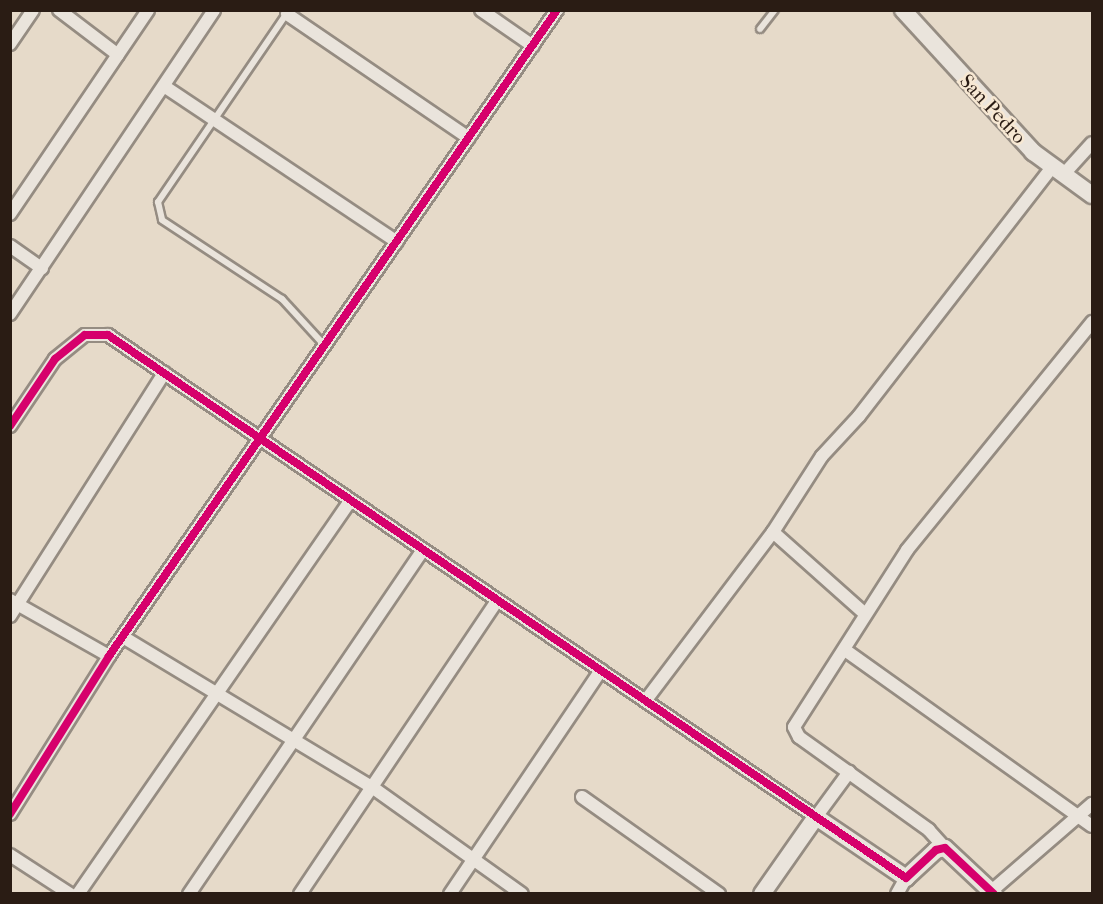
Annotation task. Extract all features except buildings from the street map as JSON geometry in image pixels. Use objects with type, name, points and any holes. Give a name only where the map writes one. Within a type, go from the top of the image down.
[{"type":"street","points":[[10,44],[33,10]]},
{"type":"street","points":[[59,10],[118,54]]},
{"type":"street","points":[[10,214],[148,10]]},
{"type":"street","points":[[10,314],[214,10]]},
{"type":"street","points":[[481,10],[532,46]]},
{"type":"street","points":[[10,814],[109,657],[557,10]]},
{"type":"street","name":"San Pedro","points":[[903,10],[1032,152],[1092,195]]},
{"type":"street","points":[[288,12],[469,138]]},
{"type":"street","points":[[164,86],[397,243]]},
{"type":"street","points":[[646,700],[773,532],[822,456],[859,416],[1058,171],[1092,143]]},
{"type":"street","points":[[10,246],[42,268]]},
{"type":"street","points":[[1092,322],[907,550],[794,727],[799,737],[929,830],[991,892],[1092,804]]},
{"type":"street","points":[[10,426],[56,359],[85,335],[108,335],[422,551],[646,700],[906,878]]},
{"type":"street","points":[[10,616],[14,602],[164,373]]},
{"type":"street","points":[[78,894],[350,501]]},
{"type":"street","points":[[773,532],[865,614]]},
{"type":"street","points":[[189,894],[422,551]]},
{"type":"street","points":[[300,894],[497,601]]},
{"type":"street","points":[[14,602],[109,657]]},
{"type":"street","points":[[123,637],[296,739],[372,787],[475,857],[522,894]]},
{"type":"street","points":[[844,650],[1092,826]]},
{"type":"street","points":[[450,894],[601,670]]},
{"type":"street","points":[[762,894],[849,772]]},
{"type":"street","points":[[582,797],[719,894]]},
{"type":"street","points":[[897,894],[906,878],[936,850],[945,848]]},
{"type":"street","points":[[10,855],[70,894]]},
{"type":"lane","points":[[760,28],[775,10]]},
{"type":"lane","points":[[288,12],[158,202],[162,220],[282,299],[326,346]]},
{"type":"cycle path","points":[[10,814],[109,656],[557,10]]},
{"type":"cycle path","points":[[10,426],[55,359],[85,335],[108,335],[906,878],[936,850],[945,848],[994,894]]}]
